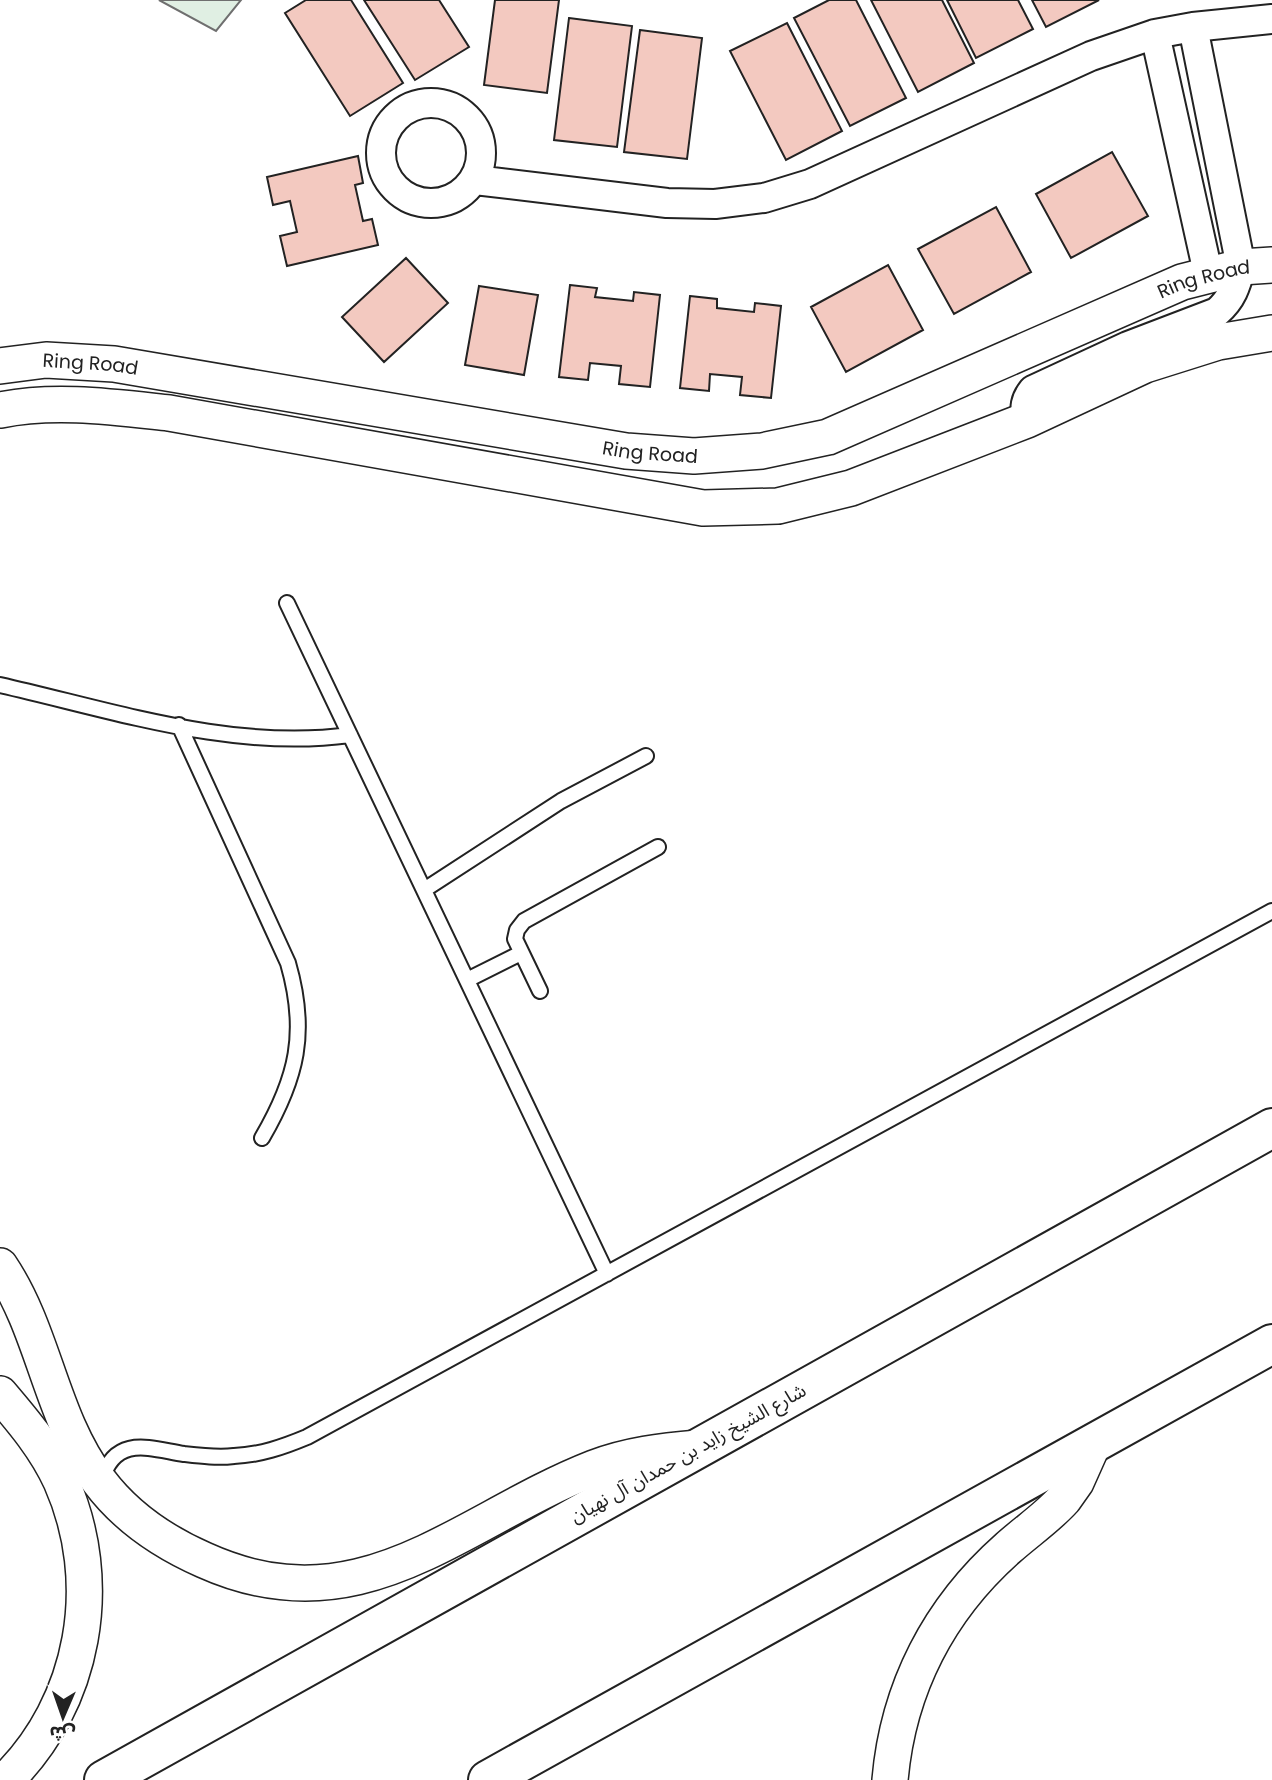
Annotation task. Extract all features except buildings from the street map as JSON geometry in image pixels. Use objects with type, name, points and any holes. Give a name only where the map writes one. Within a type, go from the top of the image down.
[{"type":"main road","name":"شارع الشيخ زايد بن حمدان آل نهيان","points":[[104,1780],[1272,1128]]},
{"type":"main road","points":[[1226,1152],[1245,1148],[1272,1150]]},
{"type":"main road","points":[[488,1780],[1272,1345]]},
{"type":"street","points":[[475,180],[667,203],[715,204],[764,198],[810,184],[1091,56],[1154,34],[1193,26],[1272,19]]},
{"type":"street","points":[[1027,420],[1024,409],[1027,398],[1034,390],[1128,346],[1217,312],[1228,302],[1240,268],[1193,26]]},
{"type":"street","points":[[1154,34],[1240,268]]},
{"type":"street","name":"Ring Road","points":[[0,366],[46,360],[114,364],[626,451],[694,456],[748,452],[828,437],[1044,341],[1240,268]]},
{"type":"street","name":"Ring Road","points":[[0,410],[20,406],[96,405],[169,413],[703,508],[778,506],[851,488],[1027,420],[1145,365],[1218,342],[1272,333]]},
{"type":"street","points":[[0,1266],[34,1330],[71,1437],[101,1484],[140,1523],[163,1540],[213,1565],[267,1579],[323,1582],[378,1573],[404,1564],[596,1468],[629,1457],[698,1448]]},
{"type":"street","points":[[0,1394],[44,1450],[60,1479],[72,1508],[85,1572],[82,1630],[70,1682],[47,1730],[6,1780]]},
{"type":"street","points":[[890,1780],[893,1744],[903,1703],[918,1664],[942,1621],[972,1582],[1064,1499],[1076,1482],[1093,1444]]},
{"type":"lane","points":[[287,603],[607,1274]]},
{"type":"lane","points":[[0,685],[258,740],[289,741],[350,735]]},
{"type":"lane","points":[[179,725],[288,963],[294,984],[299,1028],[293,1072],[286,1093],[262,1139]]},
{"type":"lane","points":[[424,890],[561,800],[646,756]]},
{"type":"lane","points":[[540,991],[515,939],[517,930],[524,921],[658,847]]},
{"type":"lane","points":[[101,1484],[113,1459],[138,1446],[208,1457],[233,1457],[271,1450],[307,1437],[1272,911]]},
{"type":"lane","points":[[467,980],[522,953]]},
{"type":"green space","points":[[159,0],[241,0],[216,31]]}]
